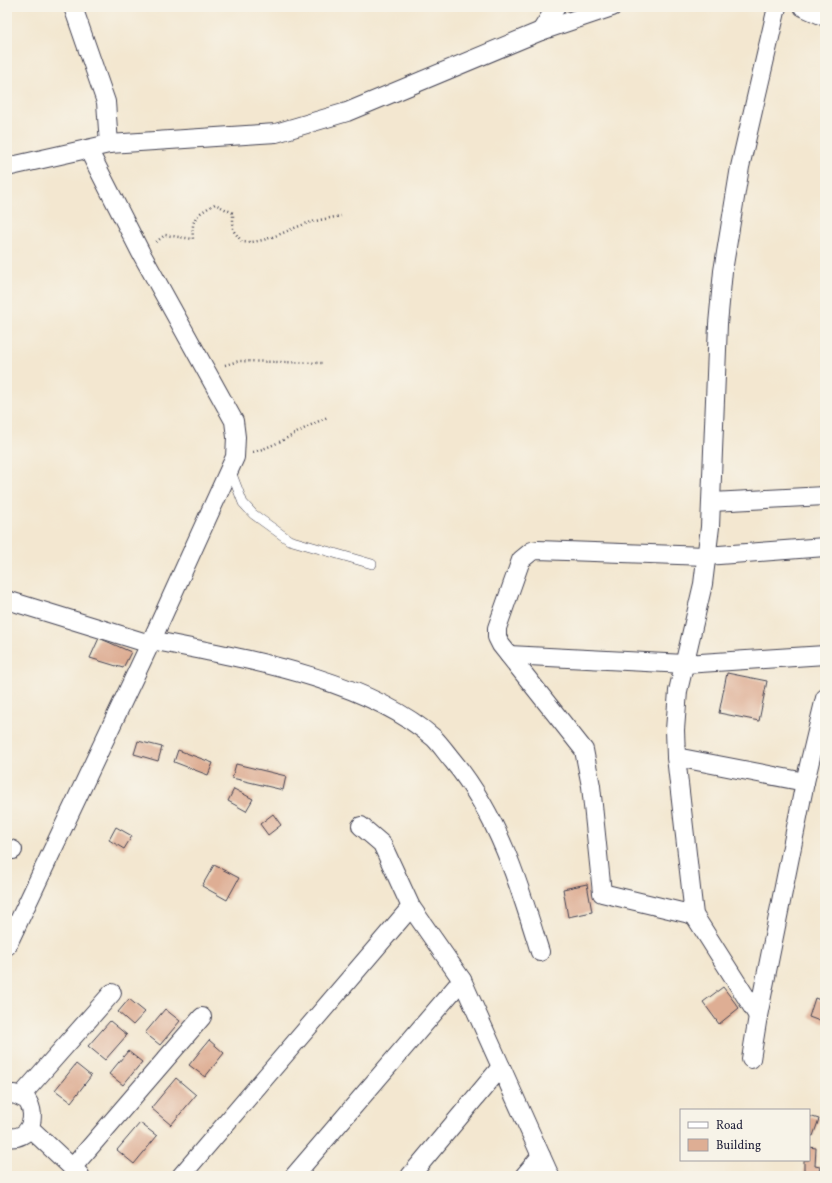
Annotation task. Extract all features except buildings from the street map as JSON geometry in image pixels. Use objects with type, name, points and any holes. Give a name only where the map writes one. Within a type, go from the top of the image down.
[{"type":"street","points":[[73,7],[106,102],[109,144]]},
{"type":"street","points":[[541,31],[556,7]]},
{"type":"street","points":[[7,167],[109,144],[276,133],[347,112],[541,31],[612,7]]},
{"type":"street","points":[[758,1016],[694,916],[676,757],[676,712],[703,584],[712,502],[718,324],[723,271],[740,166],[777,7]]},
{"type":"street","points":[[803,7],[825,16]]},
{"type":"street","points":[[7,946],[150,642],[232,463],[236,437],[234,421],[141,253],[88,149]]},
{"type":"street","points":[[712,502],[825,496]]},
{"type":"street","points":[[694,916],[602,893],[590,779],[584,750],[509,655],[497,637],[497,628],[518,568],[521,560],[532,551],[538,550],[706,556],[825,548]]},
{"type":"street","points":[[7,600],[150,642],[263,662],[319,679],[369,698],[405,718],[434,739],[464,775],[487,810],[504,843],[540,952]]},
{"type":"street","points":[[509,655],[685,664],[825,655]]},
{"type":"street","points":[[751,1059],[758,1016],[805,782],[825,698]]},
{"type":"street","points":[[676,757],[805,782]]},
{"type":"street","points":[[361,826],[382,844],[411,907],[462,980],[550,1176]]},
{"type":"street","points":[[180,1176],[411,907]]},
{"type":"street","points":[[294,1176],[462,980]]},
{"type":"street","points":[[7,1137],[17,1137],[30,1128],[33,1122],[31,1107],[27,1100],[14,1096],[112,993]]},
{"type":"street","points":[[30,1128],[76,1172],[202,1017]]},
{"type":"street","points":[[410,1176],[501,1067]]},
{"type":"street","points":[[524,1176],[541,1156]]},
{"type":"lane","points":[[232,463],[243,503],[253,514],[290,540],[372,564]]},
{"type":"path","points":[[141,253],[165,235],[193,239],[192,225],[199,214],[215,204],[233,213],[233,230],[242,242],[252,243],[276,236],[308,223],[341,216]]},
{"type":"path","points":[[207,371],[239,361],[322,363]]},
{"type":"path","points":[[232,463],[270,447],[328,416]]}]
